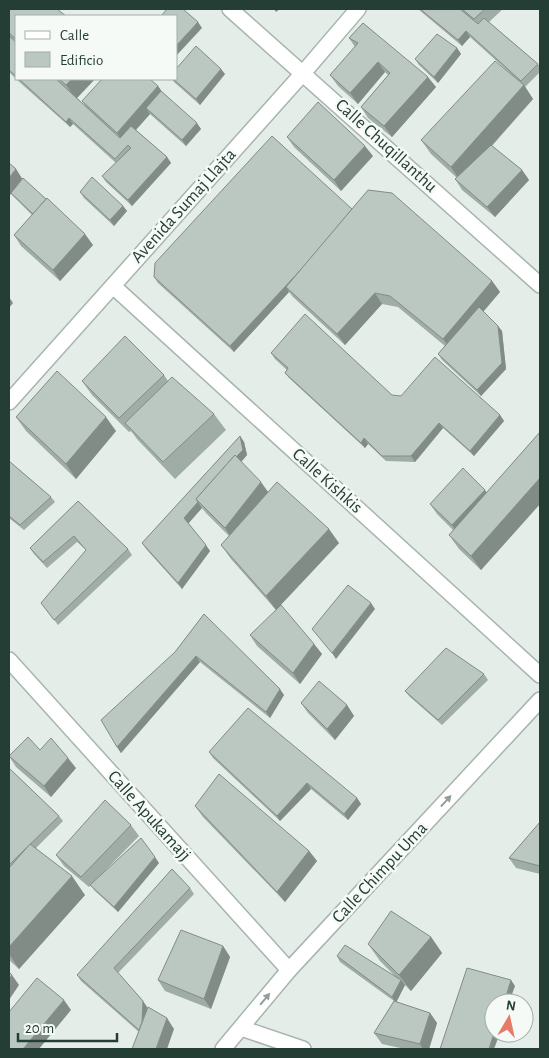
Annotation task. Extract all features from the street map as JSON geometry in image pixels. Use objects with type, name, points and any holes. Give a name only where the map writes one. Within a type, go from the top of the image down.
[{"type":"street","name":"Calle Chuqillanthu","points":[[230,9],[304,72],[540,285]]},
{"type":"street","name":"Avenida Sumaj Llajta","points":[[9,402],[358,9]]},
{"type":"street","name":"Calle Kishkis","points":[[113,286],[540,674]]},
{"type":"street","name":"Calle Apukamajj","points":[[9,660],[289,970]]},
{"type":"street","name":"Calle Chimpu Uma","points":[[223,1049],[289,970],[540,700]]},
{"type":"street","points":[[241,1028],[303,1049]]},
{"type":"building","points":[[9,9],[57,9],[65,15],[15,15],[15,38],[9,33]]},
{"type":"building","points":[[167,9],[183,9],[198,22],[178,44],[178,15],[162,15]]},
{"type":"building","points":[[420,9],[460,9],[478,24],[484,18],[538,64],[521,81],[466,31],[458,40]]},
{"type":"building","points":[[462,9],[485,9],[474,19]]},
{"type":"building","points":[[363,23],[428,77],[384,126],[361,107],[390,73],[378,62],[350,93],[330,75],[358,43],[349,38]]},
{"type":"building","points":[[437,34],[457,48],[434,77],[415,59]]},
{"type":"building","points":[[9,36],[15,41],[15,75],[9,70]]},
{"type":"building","points":[[196,46],[221,69],[196,99],[174,80],[178,80],[178,67]]},
{"type":"building","points":[[495,61],[524,85],[451,167],[421,140]]},
{"type":"building","points":[[20,80],[57,80],[120,138],[131,126],[167,157],[128,200],[102,176],[131,148],[128,145],[115,159],[69,118],[66,122]]},
{"type":"building","points":[[60,80],[71,80],[66,85]]},
{"type":"building","points":[[101,80],[151,80],[158,86],[117,133],[82,101]]},
{"type":"building","points":[[161,91],[197,123],[182,140],[146,108]]},
{"type":"building","points":[[318,102],[365,146],[334,180],[287,137]]},
{"type":"building","points":[[272,136],[352,209],[307,263],[230,346],[154,277],[155,263]]},
{"type":"building","points":[[491,145],[522,170],[487,207],[455,179]]},
{"type":"building","points":[[9,163],[16,169],[9,178]]},
{"type":"building","points":[[92,177],[123,206],[110,220],[80,192]]},
{"type":"building","points":[[23,178],[46,199],[33,214],[11,193]]},
{"type":"building","points":[[368,190],[392,193],[492,281],[443,339],[390,296],[375,293],[337,334],[286,287]]},
{"type":"building","points":[[47,198],[85,234],[53,270],[14,235]]},
{"type":"building","points":[[479,307],[498,326],[502,363],[477,390],[438,354]]},
{"type":"building","points":[[305,314],[392,395],[401,396],[435,357],[500,415],[470,451],[439,423],[411,456],[382,456],[364,438],[361,443],[285,373],[288,368],[271,353]]},
{"type":"building","points":[[125,336],[164,375],[119,418],[82,381]]},
{"type":"building","points":[[57,371],[106,417],[66,464],[16,417]]},
{"type":"building","points":[[172,377],[214,414],[163,462],[125,423]]},
{"type":"building","points":[[540,432],[540,478],[471,556],[449,535]]},
{"type":"building","points":[[240,436],[243,450],[236,457],[235,455],[196,499],[198,502],[184,518],[206,545],[178,583],[142,543]]},
{"type":"building","points":[[235,455],[261,482],[225,528],[196,499]]},
{"type":"building","points":[[9,461],[51,497],[20,525],[9,516]]},
{"type":"building","points":[[463,468],[485,490],[452,525],[430,504]]},
{"type":"building","points":[[277,482],[329,529],[266,596],[221,545]]},
{"type":"building","points":[[78,501],[128,549],[54,620],[41,603],[86,550],[74,536],[43,562],[30,548]]},
{"type":"building","points":[[348,585],[371,603],[332,653],[312,629]]},
{"type":"building","points":[[281,605],[314,644],[293,673],[250,635]]},
{"type":"building","points":[[204,614],[280,689],[266,712],[196,656],[117,747],[101,720],[175,652]]},
{"type":"building","points":[[446,648],[484,674],[438,720],[405,691]]},
{"type":"building","points":[[319,681],[347,705],[327,729],[301,703]]},
{"type":"building","points":[[248,708],[357,798],[344,814],[307,783],[277,816],[209,752]]},
{"type":"building","points":[[28,737],[40,750],[51,738],[68,758],[44,786],[9,756]]},
{"type":"building","points":[[9,768],[59,816],[9,865]]},
{"type":"building","points":[[219,774],[309,851],[277,892],[195,806]]},
{"type":"building","points":[[105,800],[131,825],[81,877],[56,855]]},
{"type":"building","points":[[540,822],[540,866],[509,858]]},
{"type":"building","points":[[141,838],[155,857],[114,907],[90,885]]},
{"type":"building","points":[[30,844],[72,876],[9,947],[9,868]]},
{"type":"building","points":[[172,869],[190,888],[114,968],[143,1001],[142,1022],[139,1030],[77,975]]},
{"type":"building","points":[[391,911],[431,937],[399,975],[368,944]]},
{"type":"building","points":[[181,930],[223,946],[204,999],[158,980]]},
{"type":"building","points":[[345,945],[401,980],[392,997],[337,956]]},
{"type":"building","points":[[467,968],[511,980],[507,993],[484,993],[484,1043],[491,1043],[489,1049],[440,1049]]},
{"type":"building","points":[[37,978],[64,1000],[23,1049],[9,1049],[9,1012]]},
{"type":"building","points":[[394,1001],[430,1013],[420,1044],[374,1033]]},
{"type":"building","points":[[148,1007],[167,1018],[156,1049],[132,1049]]}]
